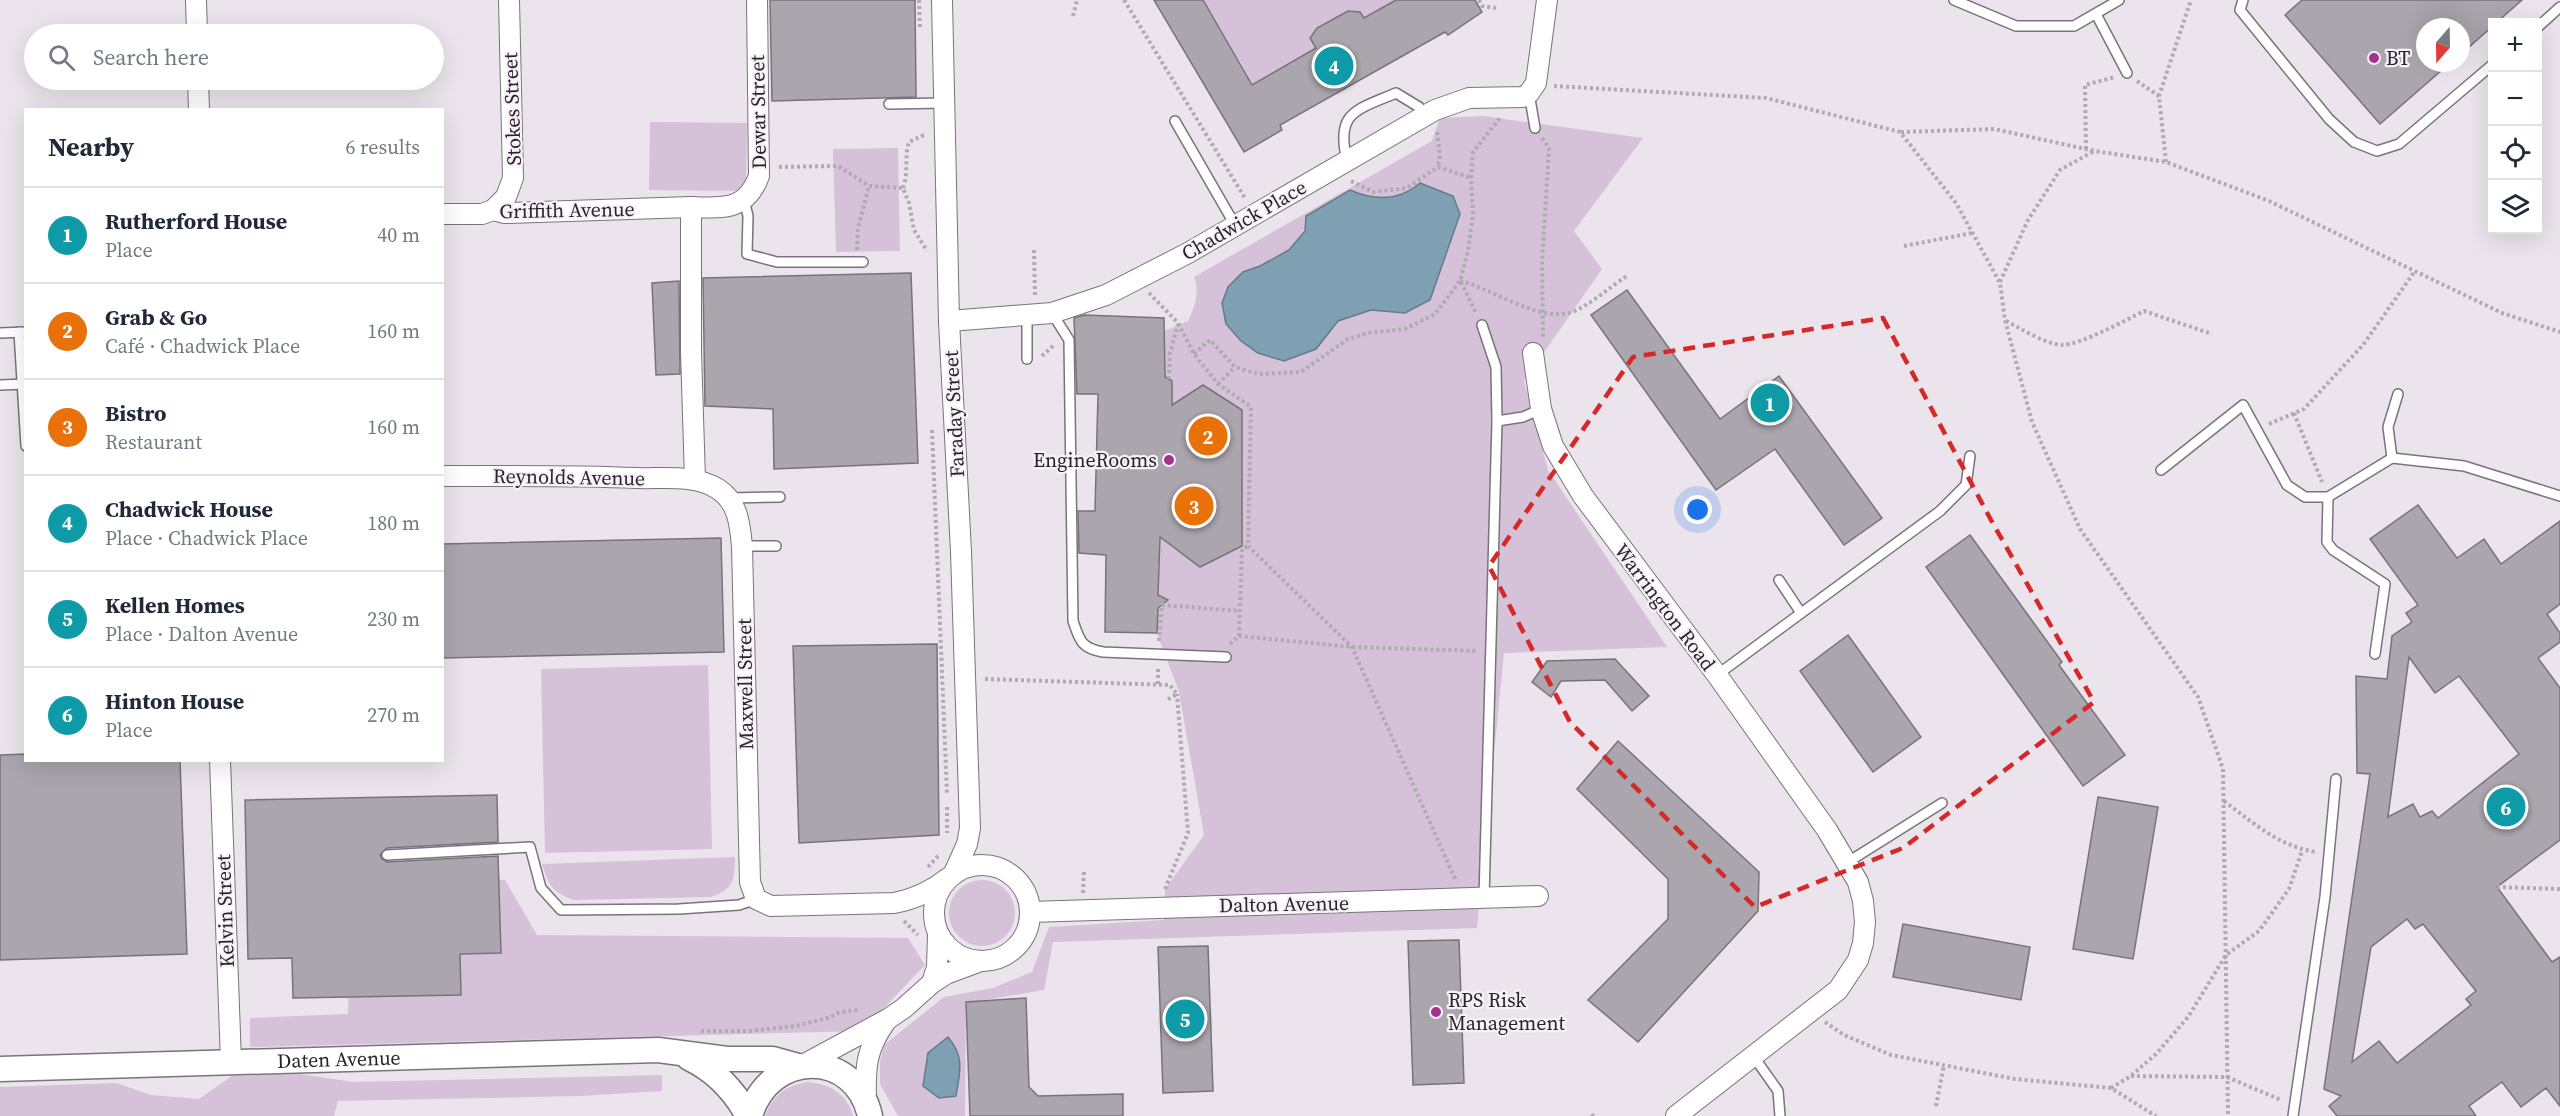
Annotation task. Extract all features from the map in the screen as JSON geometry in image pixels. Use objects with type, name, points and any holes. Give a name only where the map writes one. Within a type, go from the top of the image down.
[{"type":"street","points":[[196,0],[197,24]]},
{"type":"street","name":"Stokes Street","points":[[493,210],[506,197],[513,178],[509,0]]},
{"type":"street","name":"Dewar Street","points":[[744,200],[756,185],[760,166],[757,0]]},
{"type":"street","name":"Faraday Street","points":[[942,0],[949,321],[961,552],[970,828],[965,851],[951,876]]},
{"type":"street","points":[[1529,93],[1536,83],[1547,0]]},
{"type":"street","points":[[198,90],[199,108]]},
{"type":"street","name":"Chadwick Place","points":[[949,321],[1038,314],[1106,295],[1188,253],[1425,116],[1469,99],[1506,99],[1523,97],[1529,93]]},
{"type":"street","points":[[729,498],[708,484],[695,480],[691,351],[692,207],[729,207],[744,200]]},
{"type":"street","name":"Griffith Avenue","points":[[444,214],[482,214],[493,210],[505,213],[692,207]]},
{"type":"street","name":"Warrington Road","points":[[1533,354],[1541,409],[1553,446],[1583,496],[1716,675],[1827,830],[1848,862],[1858,882],[1863,901],[1865,922],[1863,943],[1858,960],[1838,990],[1676,1116]]},
{"type":"street","name":"Reynolds Avenue","points":[[444,477],[572,475],[695,480]]},
{"type":"street","name":"Maxwell Street","points":[[729,498],[740,522],[742,546],[750,882],[756,899]]},
{"type":"street","name":"Kelvin Street","points":[[220,762],[231,1062]]},
{"type":"street","points":[[749,1116],[754,1101],[764,1086],[778,1074],[800,1066],[888,1019],[912,1003],[932,983],[964,966],[994,960],[1016,947],[1029,924],[1028,898],[1012,875],[999,868],[988,856],[970,828]]},
{"type":"street","points":[[895,911],[931,892],[951,876],[976,865],[999,868]]},
{"type":"street","points":[[932,983],[937,967],[932,935],[935,902],[940,890],[951,876]]},
{"type":"street","name":"Dalton Avenue","points":[[1030,912],[1538,896]]},
{"type":"street","points":[[756,899],[771,906],[895,911],[922,917],[932,935],[956,954],[981,961]]},
{"type":"street","points":[[870,1110],[868,1053],[888,1019]]},
{"type":"street","name":"Daten Avenue","points":[[0,1069],[657,1050],[727,1059],[772,1059],[800,1066],[828,1068],[843,1074],[856,1086],[870,1110]]},
{"type":"street","name":"Daten Avenue","points":[[679,1053],[715,1074],[731,1089],[749,1116]]},
{"type":"lane","points":[[1954,0],[2016,26],[2074,26],[2119,0]]},
{"type":"lane","points":[[2243,0],[2240,10],[2329,119],[2354,142],[2377,151],[2398,144],[2488,69]]},
{"type":"lane","points":[[2542,23],[2560,7]]},
{"type":"lane","points":[[2096,14],[2127,73]]},
{"type":"lane","points":[[1339,166],[1344,126],[1350,115],[1396,93],[1419,107],[1425,116]]},
{"type":"lane","points":[[1529,93],[1535,128]]},
{"type":"lane","points":[[889,104],[944,104]]},
{"type":"lane","points":[[1175,121],[1235,225]]},
{"type":"lane","points":[[744,200],[748,216],[747,255],[777,262],[860,262]]},
{"type":"lane","points":[[1027,359],[1038,314],[1070,340],[1073,621],[1080,640],[1088,649],[1103,652],[1226,657]]},
{"type":"lane","points":[[1482,325],[1496,367],[1497,421],[1484,898]]},
{"type":"lane","points":[[0,333],[22,332],[24,384],[0,385]]},
{"type":"lane","points":[[2392,458],[2388,428],[2398,394]]},
{"type":"lane","points":[[2161,470],[2243,405],[2287,485],[2305,497],[2328,497],[2392,458],[2464,466],[2560,496]]},
{"type":"lane","points":[[1497,421],[1523,417],[1541,409]]},
{"type":"lane","points":[[1716,675],[1940,512],[1966,485],[1970,456]]},
{"type":"lane","points":[[729,498],[780,497]]},
{"type":"lane","points":[[2328,497],[2327,542],[2333,550],[2385,584],[2375,654]]},
{"type":"lane","points":[[742,546],[776,546]]},
{"type":"lane","points":[[1779,580],[1801,614]]},
{"type":"lane","points":[[2294,1111],[2325,897],[2336,779]]},
{"type":"lane","points":[[1848,862],[1942,803]]},
{"type":"lane","points":[[387,855],[530,847],[541,888],[561,910],[679,909],[739,905],[756,899]]},
{"type":"lane","points":[[1754,1057],[1778,1091],[1780,1116]]},
{"type":"path","points":[[919,0],[921,34]]},
{"type":"path","points":[[1073,16],[1077,0]]},
{"type":"path","points":[[1124,0],[1255,214]]},
{"type":"path","points":[[1479,0],[1482,6],[1496,8]]},
{"type":"path","points":[[2166,162],[2159,96],[2191,0]]},
{"type":"path","points":[[2086,149],[2085,85],[2127,73],[2159,96]]},
{"type":"path","points":[[1551,86],[1766,98],[1900,132],[1994,129],[2095,151],[2166,162],[2269,201],[2502,313],[2560,332]]},
{"type":"path","points":[[1194,354],[1210,340],[1235,367],[1258,374],[1300,372],[1348,339],[1368,333],[1405,329],[1435,314],[1460,281],[1468,251],[1473,214],[1471,178],[1473,152],[1499,119],[1506,99]]},
{"type":"path","points":[[923,103],[924,147]]},
{"type":"path","points":[[1339,166],[1373,192],[1407,188],[1438,166],[1440,144],[1437,130],[1425,116]]},
{"type":"path","points":[[1533,354],[1544,344],[1542,263],[1549,148],[1535,128]]},
{"type":"path","points":[[1900,132],[1956,202],[2000,283],[2005,320],[2032,422],[2080,529],[2198,697],[2223,769],[2228,1116]]},
{"type":"path","points":[[924,135],[909,141],[906,150],[907,175],[903,188],[909,203],[914,230],[927,251]]},
{"type":"path","points":[[2000,283],[2028,220],[2060,170],[2095,151]]},
{"type":"path","points":[[777,171],[779,165],[838,166],[869,186],[903,188]]},
{"type":"path","points":[[1438,166],[1471,178]]},
{"type":"path","points":[[860,262],[856,241],[869,186]]},
{"type":"path","points":[[1904,246],[1972,233]]},
{"type":"path","points":[[927,240],[928,260]]},
{"type":"path","points":[[1034,250],[1038,314]]},
{"type":"path","points":[[2256,429],[2304,409],[2363,345],[2415,271]]},
{"type":"path","points":[[1460,281],[1478,285],[1543,313],[1555,315],[1573,311],[1627,276]]},
{"type":"path","points":[[1136,280],[1178,323],[1194,354],[1218,384],[1251,407],[1248,546],[1352,647],[1464,899]]},
{"type":"path","points":[[1460,281],[1482,325]]},
{"type":"path","points":[[2005,320],[2036,336],[2062,345],[2087,337],[2144,311],[2212,334]]},
{"type":"path","points":[[1169,379],[1170,353],[1178,323]]},
{"type":"path","points":[[1027,359],[1040,357],[1066,335]]},
{"type":"path","points":[[1218,384],[1235,367]]},
{"type":"path","points":[[2294,413],[2328,497]]},
{"type":"path","points":[[932,428],[948,840]]},
{"type":"path","points":[[1248,546],[1242,549],[1239,636],[1352,647],[1490,651]]},
{"type":"path","points":[[1162,605],[1240,611]]},
{"type":"path","points":[[981,679],[1170,685],[1178,694],[1188,833],[1162,895],[1161,908]]},
{"type":"path","points":[[1167,700],[1178,694]]},
{"type":"path","points":[[2224,801],[2271,837],[2302,851],[2329,854]]},
{"type":"path","points":[[2111,1088],[2131,1076],[2157,1053],[2188,1017],[2226,955],[2259,931],[2289,889],[2302,851]]},
{"type":"path","points":[[924,872],[943,852]]},
{"type":"path","points":[[1083,895],[1084,870]]},
{"type":"path","points":[[2497,887],[2560,889]]},
{"type":"path","points":[[895,911],[908,924],[932,935]]},
{"type":"path","points":[[749,1031],[812,1023],[840,1012],[857,1011],[866,1007]]},
{"type":"path","points":[[1814,1009],[1833,1029],[1891,1055],[2015,1079],[2111,1088],[2156,1116]]},
{"type":"path","points":[[1936,1106],[1944,1065]]},
{"type":"path","points":[[2131,1076],[2227,1077],[2294,1111]]},
{"type":"highlighted area","points":[[1883,318],[1991,520],[2094,702],[1903,848],[1755,907],[1570,722],[1489,566],[1633,357]]},
{"type":"shaded area","points":[[1203,0],[1396,0],[1364,18],[1360,12],[1353,12],[1332,19],[1310,38],[1316,48],[1252,85]]},
{"type":"shaded area","points":[[1483,116],[1643,138],[1574,231],[1602,269],[1524,381],[1548,470],[1667,647],[1504,653],[1477,928],[1053,942],[1044,990],[966,1003],[965,1116],[898,1116],[880,1084],[880,1062],[884,1045],[944,997],[993,988],[1032,972],[1049,927],[1164,920],[1165,889],[1204,835],[1179,692],[1157,633],[1158,609],[1167,600],[1158,595],[1160,537],[1200,567],[1242,546],[1242,410],[1203,385],[1172,405],[1172,381],[1165,377],[1164,331],[1188,321],[1196,299],[1197,289],[1194,277],[1432,141],[1440,118]]},
{"type":"shaded area","points":[[650,122],[747,123],[746,191],[649,190]]},
{"type":"shaded area","points":[[898,148],[900,251],[836,252],[833,149]]},
{"type":"shaded area","points":[[708,665],[712,849],[545,853],[541,669]]},
{"type":"shaded area","points":[[735,857],[732,882],[725,890],[711,897],[574,900],[552,887],[542,864]]},
{"type":"shaded area","points":[[505,880],[537,935],[908,938],[925,965],[862,1031],[250,1047],[250,1018],[348,1014],[351,881]]},
{"type":"shaded area","points":[[988,880],[1006,889],[1013,900],[1015,913],[1013,926],[1006,937],[995,944],[976,946],[958,937],[951,926],[949,907],[958,889],[969,882]]},
{"type":"shaded area","points":[[300,1074],[353,1082],[662,1075],[662,1091],[580,1096],[338,1101],[334,1116],[0,1116],[0,1087],[116,1083],[151,1095],[199,1099],[232,1076]]},
{"type":"shaded area","points":[[808,1082],[823,1085],[842,1096],[853,1116],[765,1116],[772,1102],[781,1092]]},
{"type":"water","points":[[1420,183],[1453,196],[1460,214],[1430,300],[1405,313],[1371,310],[1338,321],[1316,349],[1284,361],[1258,353],[1241,341],[1226,324],[1222,303],[1228,287],[1243,272],[1260,266],[1289,250],[1305,231],[1306,216],[1350,190],[1369,196],[1386,197],[1404,193]]},
{"type":"water","points":[[948,1037],[959,1058],[959,1079],[956,1096],[939,1098],[923,1086],[928,1053]]},
{"type":"building","points":[[770,0],[915,0],[916,97],[772,101]]},
{"type":"building","points":[[1154,0],[1203,0],[1252,85],[1316,48],[1310,38],[1317,28],[1348,11],[1360,12],[1364,18],[1396,0],[1475,0],[1482,12],[1448,35],[1445,32],[1280,125],[1282,130],[1244,152]]},
{"type":"building","name":"BT","points":[[2302,0],[2522,0],[2502,18],[2488,18],[2488,30],[2470,46],[2470,18],[2416,18],[2416,72],[2440,72],[2380,124],[2285,15]]},
{"type":"building","points":[[911,273],[918,463],[774,469],[773,409],[705,406],[703,278]]},
{"type":"building","points":[[679,281],[680,374],[656,375],[652,283]]},
{"type":"building","points":[[1627,290],[1720,419],[1779,376],[1882,518],[1844,545],[1775,449],[1716,490],[1591,315]]},
{"type":"building","name":"EngineRooms","points":[[1084,315],[1164,318],[1165,377],[1172,381],[1172,405],[1203,385],[1242,410],[1242,546],[1200,567],[1160,537],[1158,595],[1168,600],[1158,608],[1157,633],[1105,632],[1106,555],[1079,553],[1078,511],[1095,511],[1098,394],[1077,394],[1074,318]]},
{"type":"building","points":[[2418,505],[2457,558],[2484,539],[2501,564],[2560,521],[2560,604],[2547,614],[2560,633],[2560,642],[2538,658],[2560,688],[2560,840],[2497,887],[2552,962],[2560,957],[2560,1106],[2546,1088],[2521,1107],[2502,1082],[2469,1106],[2476,1116],[2337,1116],[2329,1106],[2341,1096],[2324,1089],[2370,774],[2357,773],[2356,676],[2387,679],[2392,636],[2412,622],[2406,613],[2418,605],[2370,539]],"holes":[[[2409,657],[2435,693],[2459,676],[2519,754],[2438,818],[2432,811],[2420,817],[2413,804],[2388,817]],[[2407,919],[2415,929],[2423,924],[2476,991],[2466,999],[2471,1005],[2397,1063],[2379,1041],[2352,1062],[2371,947]]]},
{"type":"building","points":[[1970,535],[2062,662],[2059,665],[2125,755],[2083,786],[1926,567]]},
{"type":"building","points":[[721,538],[724,652],[444,658],[444,544]]},
{"type":"building","points":[[1848,635],[1921,737],[1873,772],[1800,671]]},
{"type":"building","points":[[937,644],[939,835],[799,843],[793,646]]},
{"type":"building","points":[[1615,659],[1649,696],[1632,711],[1605,680],[1561,681],[1551,697],[1532,682],[1547,661]]},
{"type":"building","points":[[1618,741],[1759,872],[1758,911],[1638,1042],[1588,1000],[1668,919],[1668,879],[1577,789]]},
{"type":"building","points":[[24,754],[24,762],[180,762],[187,954],[0,960],[0,755]]},
{"type":"building","points":[[497,795],[498,842],[387,848],[380,855],[387,862],[498,856],[501,953],[460,954],[461,995],[293,998],[292,958],[248,959],[245,800]]},
{"type":"building","points":[[2098,797],[2158,807],[2133,959],[2073,949]]},
{"type":"building","points":[[1903,924],[2030,947],[2021,1000],[1893,977]]},
{"type":"building","name":"RPS Risk Management","points":[[1459,940],[1464,1083],[1413,1085],[1408,941]]},
{"type":"building","points":[[1208,946],[1213,1091],[1163,1093],[1158,947]]},
{"type":"building","points":[[1026,998],[1029,1087],[1038,1096],[1123,1094],[1123,1116],[970,1116],[966,1002]]},
{"type":"place","name":"BT","points":[[2374,58]]},
{"type":"place","name":"Chadwick House","points":[[1334,66]]},
{"type":"place","name":"Rutherford House","points":[[1770,403]]},
{"type":"place","name":"Grab & Go","points":[[1208,436]]},
{"type":"place","name":"EngineRooms","points":[[1169,460]]},
{"type":"place","name":"Bistro","points":[[1194,506]]},
{"type":"place","name":"Hinton House","points":[[2506,807]]},
{"type":"place","name":"RPS Risk Management","points":[[1436,1012]]},
{"type":"place","name":"Kellen Homes","points":[[1185,1019]]}]
